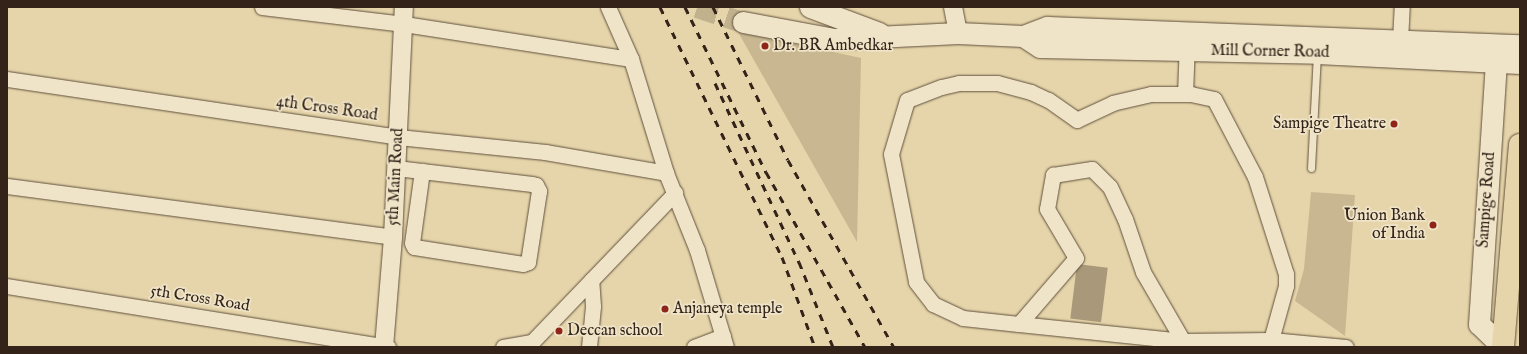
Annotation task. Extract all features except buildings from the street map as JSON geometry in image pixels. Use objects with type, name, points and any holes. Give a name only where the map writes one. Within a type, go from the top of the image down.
[{"type":"main road","name":"Mill Corner Road","points":[[810,7],[885,35]]},
{"type":"main road","name":"Mill Corner Road","points":[[744,22],[834,39],[885,35],[958,33],[1023,36],[1047,27],[1187,41],[1497,52],[1520,45]]},
{"type":"main road","name":"Mill Corner Road","points":[[1318,45],[1400,40],[1497,52],[1520,63]]},
{"type":"main road","name":"Sampige Road","points":[[1497,52],[1479,324],[1503,347]]},
{"type":"main road","name":"Sampige Road","points":[[1503,347],[1518,203],[1520,145]]},
{"type":"street","points":[[262,7],[404,16],[631,59]]},
{"type":"street","points":[[608,7],[631,59],[666,172],[697,250],[724,342],[694,347]]},
{"type":"street","points":[[953,7],[958,33]]},
{"type":"street","points":[[1400,40],[1402,7]]},
{"type":"street","name":"5th Main Road","points":[[384,347],[393,237],[404,16]]},
{"type":"street","points":[[1185,94],[1187,41]]},
{"type":"street","name":"4th Cross Road","points":[[7,79],[398,137],[545,152],[666,172]]},
{"type":"street","points":[[1271,340],[1286,286],[1286,274],[1255,177],[1214,99],[1185,94],[1152,94],[1106,106],[1077,120],[1048,100],[1031,92],[997,83],[978,82],[941,86],[907,100],[891,154],[916,282],[933,304],[964,318],[1019,324],[1183,341],[1271,340],[1346,347]]},
{"type":"street","points":[[396,168],[422,171],[536,185],[539,191],[528,262],[523,264],[414,247],[412,243],[422,171]]},
{"type":"street","points":[[1019,324],[1076,258],[1047,209],[1053,175],[1092,169],[1110,187],[1125,219],[1143,272],[1183,341]]},
{"type":"street","points":[[7,186],[393,237]]},
{"type":"street","points":[[502,347],[536,344],[591,280],[675,194]]},
{"type":"street","points":[[589,347],[593,306],[591,280]]},
{"type":"street","name":"5th Cross Road","points":[[7,286],[388,347]]},
{"type":"lane","points":[[1311,168],[1318,45]]},
{"type":"shaded area","points":[[738,32],[861,58],[857,242]]},
{"type":"shaded area","points":[[1311,192],[1355,195],[1345,336],[1295,301],[1304,269]]},
{"type":"shaded area","points":[[1077,264],[1108,268],[1101,322],[1070,319]]},
{"type":"tunnel","points":[[697,7],[743,22]]},
{"type":"railway","points":[[660,7],[782,257],[815,347]]},
{"type":"railway","points":[[685,7],[766,172],[865,347]]},
{"type":"railway","points":[[713,7],[788,160],[894,347]]},
{"type":"railway","points":[[715,83],[799,262],[833,347]]},
{"type":"place","name":"Dr. BR Ambedkar","points":[[765,46]]},
{"type":"place","name":"Sampige Theatre","points":[[1394,124]]},
{"type":"place","name":"Union Bank of India","points":[[1433,225]]},
{"type":"place","name":"Anjaneya temple","points":[[665,309]]},
{"type":"place","name":"Deccan school","points":[[559,331]]}]
